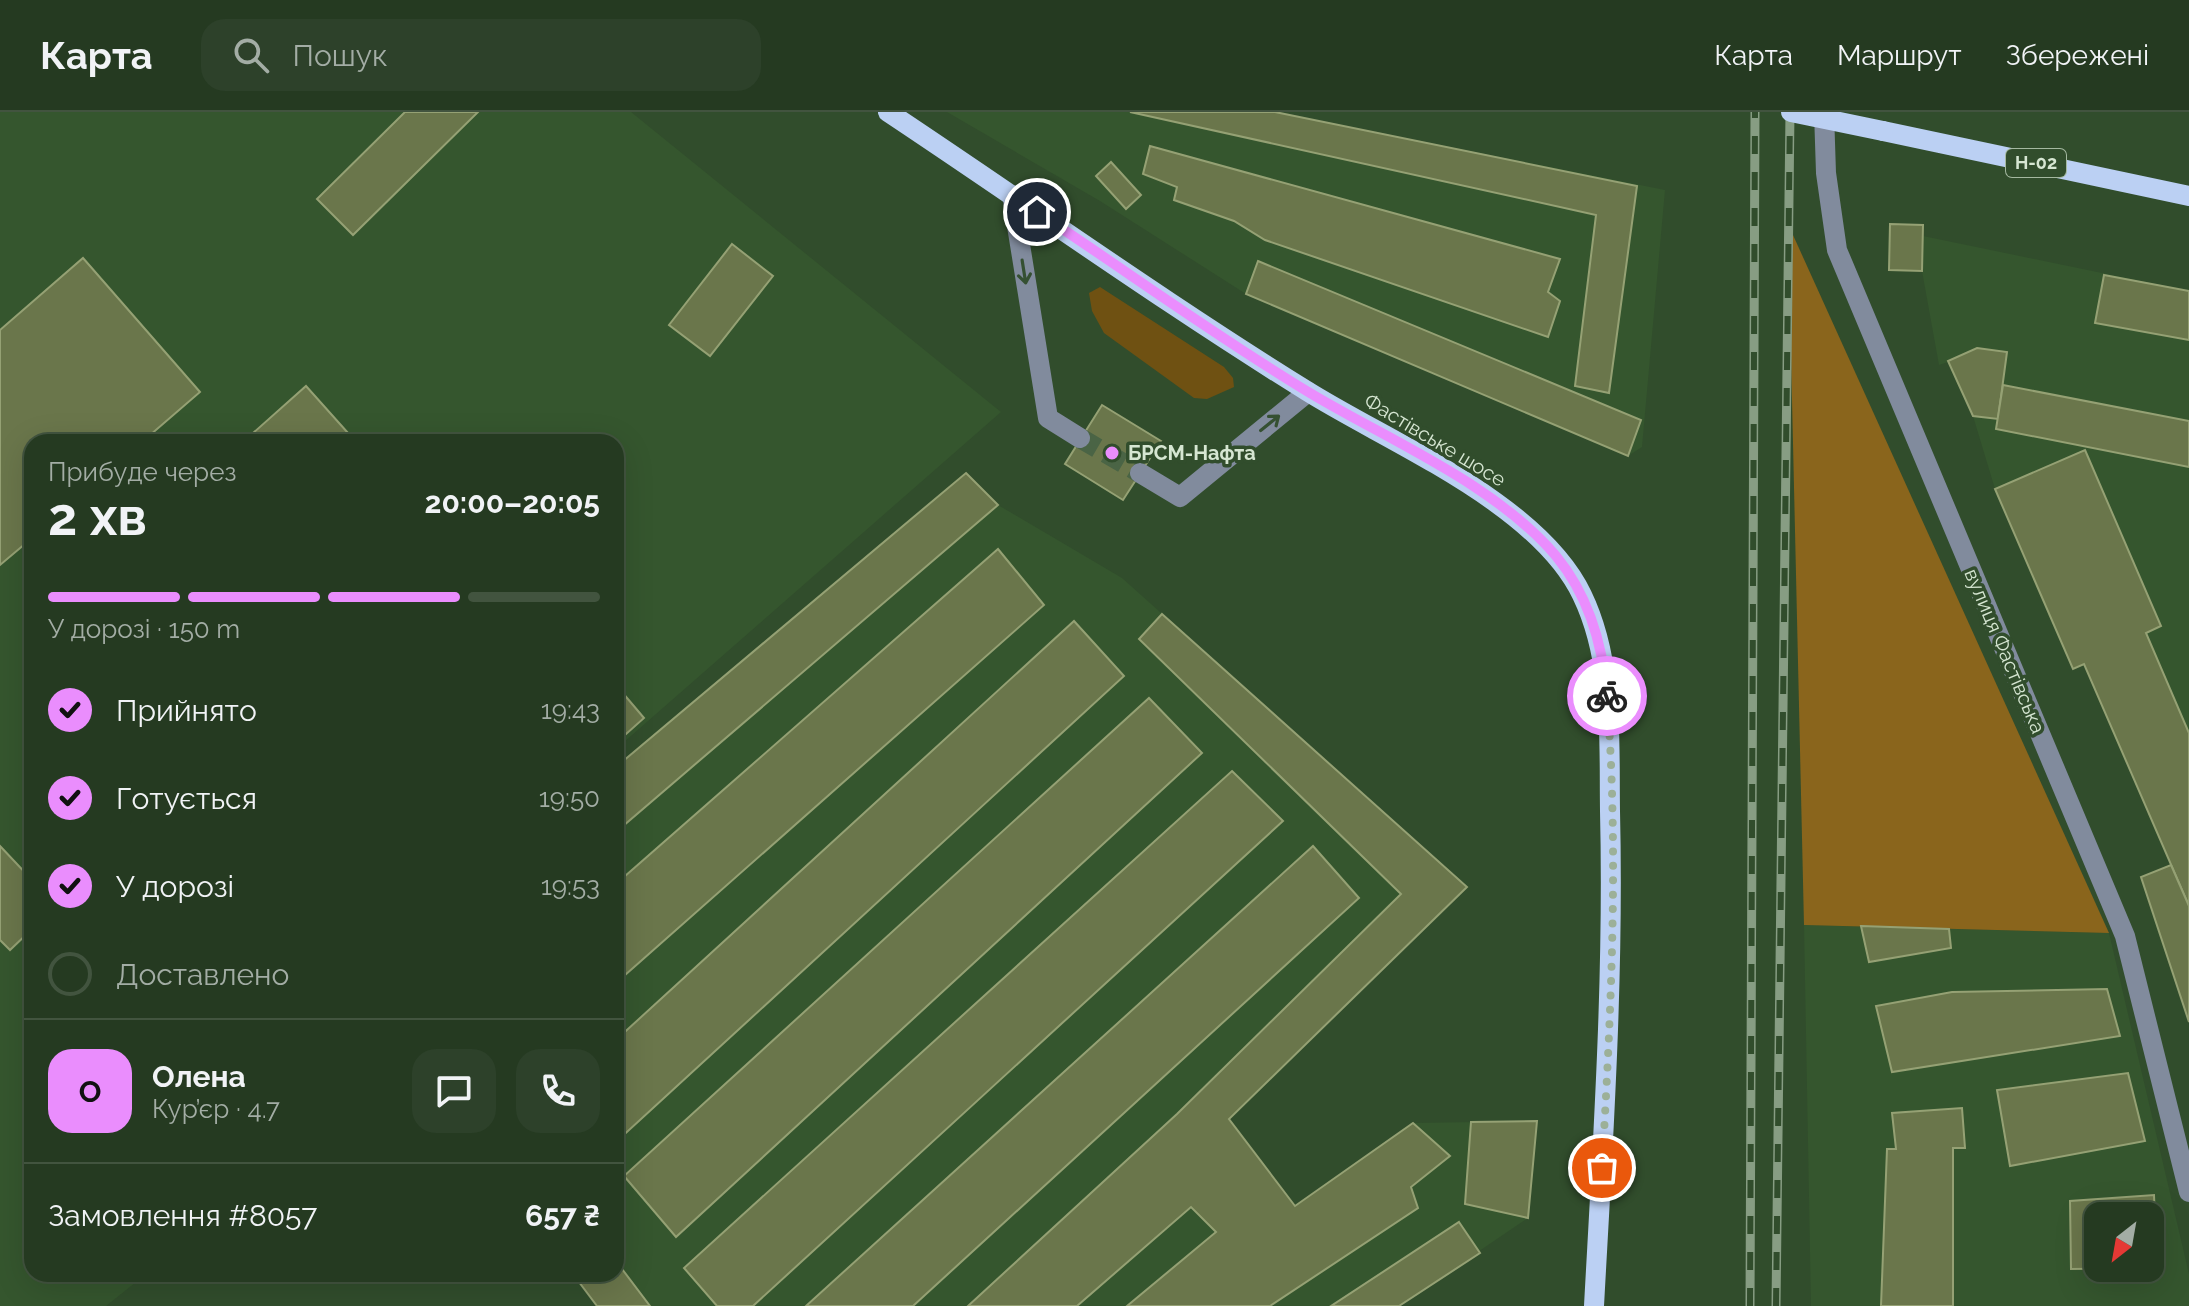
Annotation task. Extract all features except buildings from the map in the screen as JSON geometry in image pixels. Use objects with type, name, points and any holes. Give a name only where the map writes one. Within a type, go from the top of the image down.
[{"type":"main road","name":"Фастівське шосе","points":[[888,112],[1308,392],[1467,483],[1516,519],[1556,556],[1582,594],[1604,660],[1609,728],[1609,1045],[1594,1306]]},
{"type":"main road","name":"Н-02","points":[[1791,112],[2189,196]]},
{"type":"lane","name":"вулиця Фастівська","points":[[1824,112],[1826,173],[1837,250],[2125,936],[2189,1192]]},
{"type":"lane","points":[[1012,195],[1048,418],[1080,438]]},
{"type":"lane","points":[[1140,473],[1180,497],[1308,392]]},
{"type":"shaded area","points":[[0,112],[631,112],[1001,412],[624,742],[624,434],[24,434],[24,1282],[136,1282],[106,1306],[0,1306]]},
{"type":"shaded area","points":[[947,112],[1275,112],[1665,190],[1642,447],[1628,456],[1246,294],[1100,201]]},
{"type":"shaded area","points":[[1788,224],[2109,933],[1804,925]]},
{"type":"shaded area","points":[[1890,224],[1923,225],[1923,236],[2189,291],[2189,1022],[2141,877],[2171,864],[2085,665],[2073,669],[1995,489],[1973,416],[1948,362],[1939,365],[1922,271],[1889,270]]},
{"type":"shaded area","points":[[1100,287],[1224,367],[1233,378],[1234,387],[1207,399],[1194,398],[1104,333],[1092,311],[1089,293]]},
{"type":"shaded area","points":[[966,473],[998,505],[1122,578],[1467,887],[1229,1118],[1295,1206],[1413,1123],[1537,1121],[1528,1218],[1398,1306],[597,1306],[579,1282],[624,1282],[624,760]]},
{"type":"shaded area","points":[[1804,925],[2109,933],[2189,1274],[2189,1306],[1811,1306]]},
{"type":"tunnel","points":[[1080,438],[1140,473]]},
{"type":"railway","points":[[1750,1306],[1755,112]]},
{"type":"railway","points":[[1776,1306],[1790,112]]},
{"type":"way so far","points":[[1602,1168],[1609,1045],[1612,884],[1607,696]]},
{"type":"place","name":"БРСМ-Нафта","points":[[1112,453]]},
{"type":"route","points":[[1037,212],[1308,392],[1467,483],[1516,519],[1556,556],[1582,594],[1604,660],[1607,696]]}]
